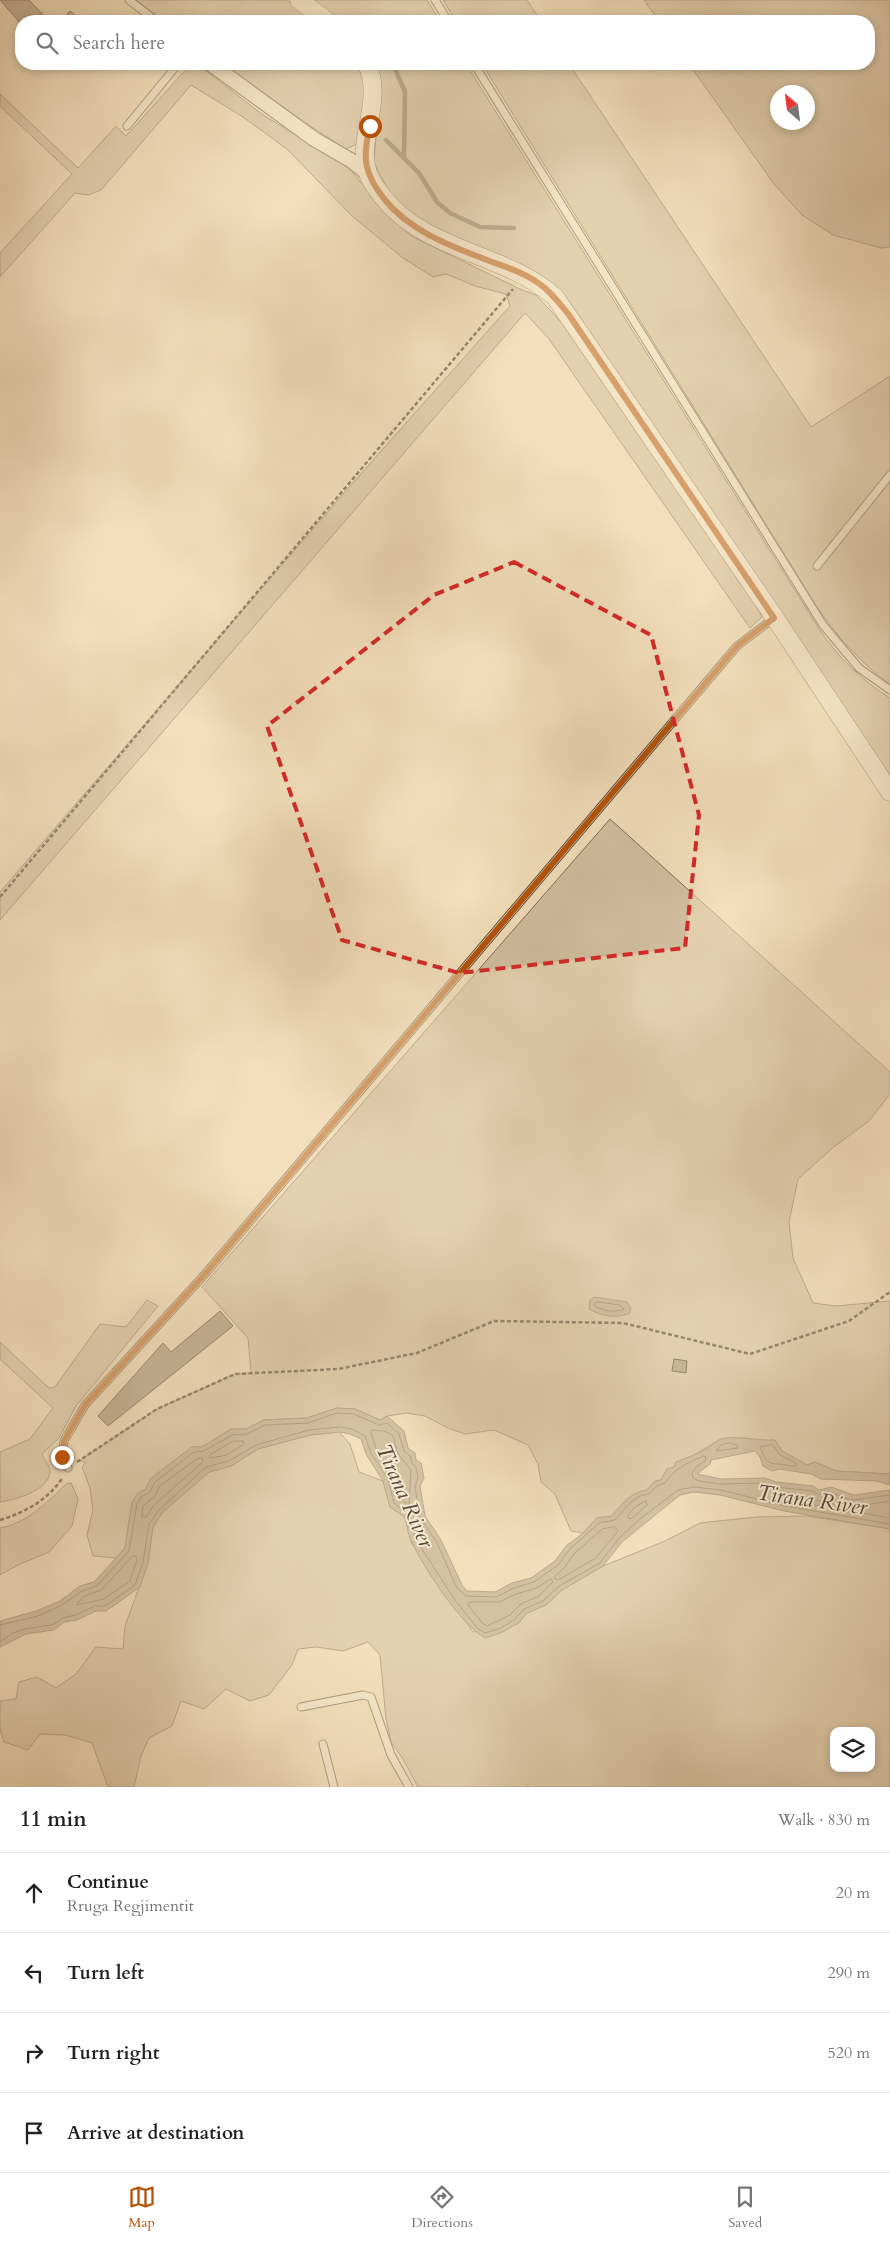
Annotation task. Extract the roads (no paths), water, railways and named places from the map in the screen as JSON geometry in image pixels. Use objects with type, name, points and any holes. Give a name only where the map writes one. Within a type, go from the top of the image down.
[{"type":"street","points":[[299,0],[319,15]]},
{"type":"street","points":[[219,70],[314,139],[352,161],[368,174]]},
{"type":"street","points":[[368,70],[372,86],[373,106],[365,145],[365,160],[368,174],[375,186],[393,210],[424,232],[440,241],[521,274],[540,284],[555,297],[569,315],[890,792]]},
{"type":"lane","points":[[129,0],[148,15]]},
{"type":"lane","points":[[435,0],[444,15]]},
{"type":"lane","points":[[127,126],[173,70]]},
{"type":"lane","points":[[478,70],[819,618],[859,668],[890,690]]},
{"type":"lane","points":[[817,566],[890,475]]},
{"type":"lane","points":[[68,1468],[62,1457],[64,1441],[85,1405],[206,1273],[737,646],[774,618]]},
{"type":"lane","points":[[301,1707],[363,1695],[371,1698],[391,1755],[410,1787]]},
{"type":"lane","points":[[323,1744],[334,1787]]},
{"type":"water","points":[[594,1297],[627,1302],[631,1308],[630,1313],[615,1316],[593,1311],[589,1309],[590,1300]]},
{"type":"water","name":"Tirana River","points":[[337,1408],[355,1409],[380,1420],[387,1416],[404,1431],[408,1448],[415,1453],[416,1460],[421,1463],[424,1478],[420,1486],[425,1516],[441,1540],[462,1585],[467,1591],[495,1592],[512,1583],[531,1578],[555,1561],[566,1546],[583,1533],[597,1518],[612,1516],[623,1503],[636,1493],[647,1490],[655,1481],[661,1480],[667,1469],[674,1467],[676,1462],[708,1448],[721,1439],[727,1438],[775,1440],[782,1451],[807,1465],[815,1462],[836,1471],[890,1474],[890,1485],[877,1481],[821,1479],[811,1474],[780,1469],[772,1471],[763,1466],[760,1457],[755,1451],[711,1460],[710,1464],[697,1474],[721,1479],[765,1478],[776,1482],[813,1486],[819,1490],[831,1487],[854,1495],[890,1490],[890,1529],[784,1511],[720,1495],[694,1492],[680,1495],[622,1542],[603,1566],[562,1590],[546,1605],[527,1613],[518,1623],[503,1632],[485,1638],[465,1621],[455,1609],[426,1567],[411,1540],[405,1517],[390,1507],[383,1481],[366,1454],[361,1439],[340,1432],[310,1435],[258,1449],[231,1466],[209,1472],[162,1513],[153,1527],[148,1563],[140,1587],[106,1611],[96,1611],[77,1620],[64,1622],[54,1630],[26,1634],[0,1647],[0,1621],[36,1611],[60,1601],[80,1586],[94,1582],[125,1548],[132,1502],[138,1493],[146,1489],[150,1479],[192,1447],[202,1447],[231,1429],[246,1429],[264,1420],[307,1418]]},
{"type":"waterway","points":[[396,70],[405,92],[404,158]]},
{"type":"waterway","points":[[386,140],[419,173],[437,202],[450,213],[480,227],[514,228]]}]
